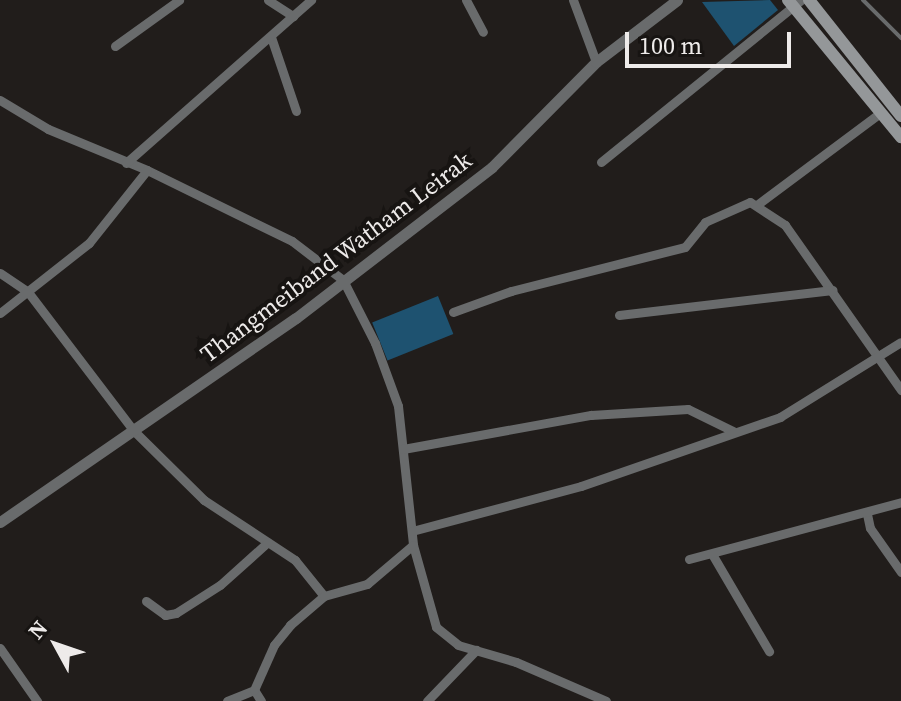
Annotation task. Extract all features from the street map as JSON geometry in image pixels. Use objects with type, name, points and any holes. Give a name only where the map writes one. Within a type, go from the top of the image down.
[{"type":"main road","points":[[809,0],[901,116]]},
{"type":"main road","points":[[794,2],[901,137]]},
{"type":"street","points":[[115,46],[179,0]]},
{"type":"street","points":[[268,0],[293,16]]},
{"type":"street","points":[[126,163],[311,0]]},
{"type":"street","points":[[466,0],[483,32]]},
{"type":"street","points":[[573,0],[596,62]]},
{"type":"street","name":"Thangmeiband Watham Leirak","points":[[0,522],[241,359],[492,167],[596,62],[677,0]]},
{"type":"street","points":[[601,162],[794,2]]},
{"type":"street","points":[[271,37],[296,111]]},
{"type":"street","points":[[0,100],[48,129],[147,170],[292,241],[343,280],[389,377],[403,449],[413,545],[436,627],[458,645],[606,701]]},
{"type":"street","points":[[453,312],[511,291],[685,247],[705,222],[742,205],[758,204],[880,113]]},
{"type":"street","points":[[0,313],[89,243],[147,170]]},
{"type":"street","points":[[758,204],[785,225],[901,390]]},
{"type":"street","points":[[0,273],[28,292],[133,430],[204,500],[295,560],[324,596]]},
{"type":"street","points":[[619,315],[833,290]]},
{"type":"street","points":[[412,531],[581,486],[798,408],[901,342]]},
{"type":"street","points":[[403,449],[591,415],[688,409],[733,431]]},
{"type":"street","points":[[689,559],[867,514],[901,502]]},
{"type":"street","points":[[867,514],[870,528],[901,572]]},
{"type":"street","points":[[146,601],[165,615],[176,613],[220,585],[268,542]]},
{"type":"street","points":[[227,701],[254,690],[274,645],[324,596],[367,584],[413,545]]},
{"type":"street","points":[[712,554],[769,651]]},
{"type":"street","points":[[0,648],[37,701]]},
{"type":"street","points":[[427,701],[476,650]]},
{"type":"street","points":[[254,690],[261,701]]},
{"type":"lane","points":[[863,0],[901,38]]},
{"type":"water","points":[[770,0],[778,10],[734,46],[702,2]]},
{"type":"water","points":[[438,296],[453,334],[388,361],[372,323]]}]
